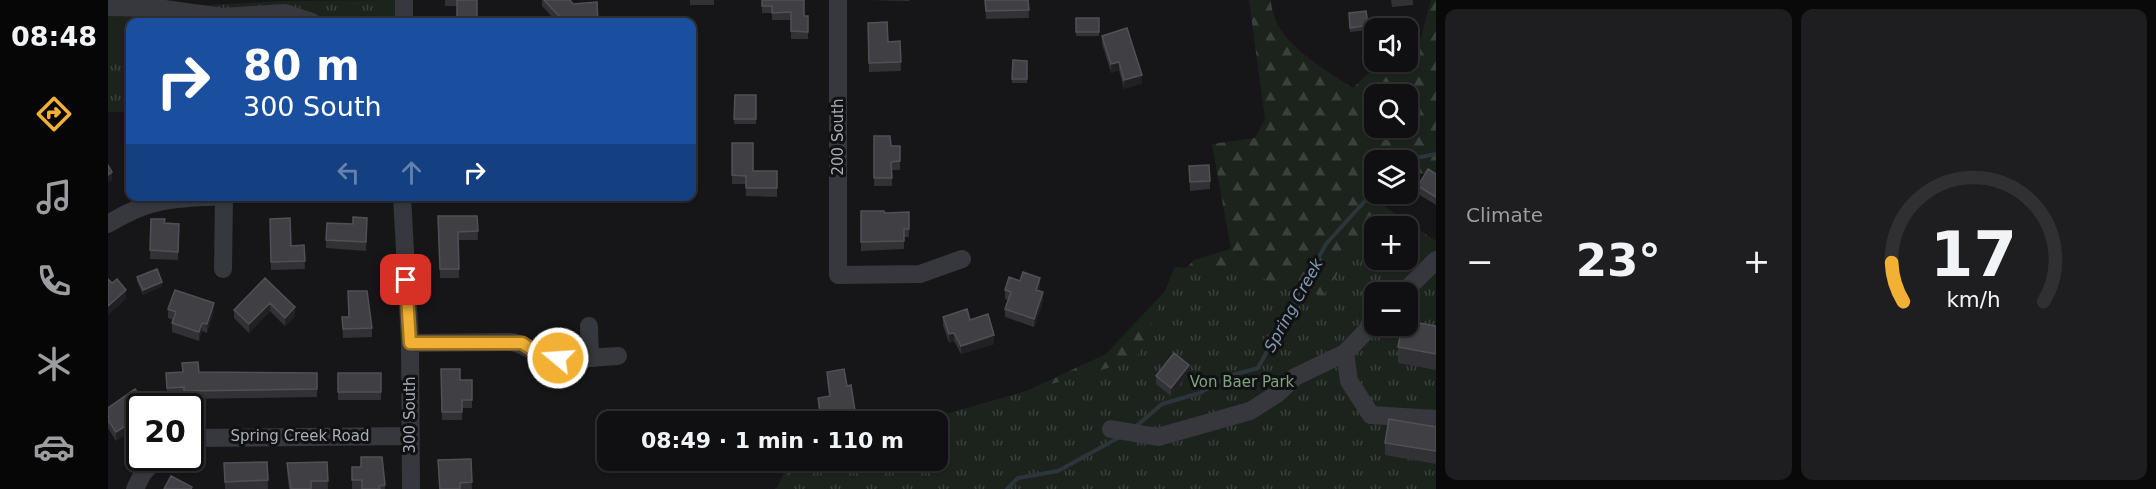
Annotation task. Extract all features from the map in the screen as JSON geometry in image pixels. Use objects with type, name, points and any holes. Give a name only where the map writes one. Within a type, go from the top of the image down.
[{"type":"street","points":[[404,0],[404,18]]},
{"type":"street","name":"200 South","points":[[838,0],[838,275],[920,274],[962,260]]},
{"type":"street","points":[[108,7],[158,8],[222,17],[285,13],[300,18]]},
{"type":"street","points":[[108,224],[131,210],[159,201]]},
{"type":"street","points":[[223,269],[226,201]]},
{"type":"street","name":"300 South","points":[[402,201],[410,343],[411,489]]},
{"type":"street","points":[[1414,282],[1436,260]]},
{"type":"street","points":[[589,326],[590,357]]},
{"type":"street","points":[[1111,429],[1158,437],[1250,411],[1277,394],[1295,377],[1345,353],[1364,333]]},
{"type":"street","points":[[410,343],[522,343],[543,356],[618,356]]},
{"type":"street","points":[[1345,353],[1349,381],[1371,415],[1436,419]]},
{"type":"street","name":"Spring Creek Road","points":[[204,438],[410,436]]},
{"type":"street","points":[[135,489],[145,471]]},
{"type":"green space","points":[[397,0],[397,18],[126,18],[126,112],[108,112],[108,10],[284,1]]},
{"type":"green space","points":[[1249,0],[1271,0],[1274,15],[1289,41],[1314,62],[1353,88],[1370,72],[1418,72],[1418,49],[1431,0],[1436,0],[1436,174],[1418,173],[1418,150],[1364,150],[1364,204],[1387,204],[1382,216],[1364,216],[1364,246],[1323,328],[1191,427],[948,463],[948,414],[994,406],[1106,354],[1194,260],[1231,249],[1212,144],[1255,138],[1265,119]]},
{"type":"green space","points":[[110,26],[126,28],[126,45],[109,43]]},
{"type":"green space","name":"Von Baer Park","points":[[1382,205],[1398,216],[1375,216]]},
{"type":"green space","name":"Von Baer Park","points":[[1418,229],[1436,241],[1436,489],[775,489],[793,471],[948,471],[948,413],[1136,360],[1175,267],[1242,273],[1323,296],[1364,233],[1364,270],[1418,270]]},
{"type":"green space","points":[[784,471],[897,471],[777,489]]},
{"type":"building","points":[[457,0],[477,0],[477,18],[457,18]]},
{"type":"building","points":[[544,0],[570,0],[573,4],[597,2],[598,18],[560,17]]},
{"type":"building","points":[[762,0],[804,0],[804,16],[808,16],[808,32],[791,31],[791,12],[772,13],[772,6],[762,6]]},
{"type":"building","points":[[985,0],[1028,0],[1029,10],[986,11]]},
{"type":"building","points":[[1366,11],[1367,18],[1364,18],[1364,26],[1350,28],[1349,13]]},
{"type":"building","points":[[1076,18],[1099,18],[1099,32],[1076,32]]},
{"type":"building","points":[[887,22],[888,42],[900,41],[901,62],[869,63],[868,23]]},
{"type":"building","points":[[1127,28],[1142,75],[1124,80],[1119,62],[1111,64],[1102,36]]},
{"type":"building","points":[[1013,60],[1027,61],[1027,79],[1012,79]]},
{"type":"building","points":[[735,95],[756,95],[756,119],[734,119]]},
{"type":"building","points":[[874,136],[890,136],[891,146],[900,146],[900,161],[891,162],[892,178],[874,178]]},
{"type":"building","points":[[732,143],[753,143],[753,171],[777,171],[777,188],[746,188],[746,176],[732,175]]},
{"type":"building","points":[[1209,165],[1210,181],[1190,182],[1189,166]]},
{"type":"building","points":[[1428,169],[1436,174],[1436,197],[1418,186]]},
{"type":"building","points":[[861,211],[909,212],[909,229],[904,229],[904,241],[861,242]]},
{"type":"building","points":[[438,216],[477,216],[478,231],[458,232],[459,269],[440,269]]},
{"type":"building","points":[[353,217],[367,218],[366,242],[326,240],[327,223],[353,224]]},
{"type":"building","points":[[290,218],[291,246],[304,245],[305,261],[271,262],[270,219]]},
{"type":"building","points":[[151,219],[165,219],[164,223],[179,224],[178,252],[150,250]]},
{"type":"building","points":[[157,269],[162,282],[143,290],[137,277]]},
{"type":"building","points":[[1023,272],[1040,278],[1036,290],[1043,292],[1034,319],[1005,309],[1011,292],[1005,290],[1009,277],[1020,281]]},
{"type":"building","points":[[265,278],[295,307],[285,318],[270,303],[249,324],[234,310]]},
{"type":"building","points":[[108,279],[112,283],[117,279],[126,290],[108,306]]},
{"type":"building","points":[[175,290],[214,303],[207,324],[202,323],[199,332],[172,323],[176,312],[168,309]]},
{"type":"building","points":[[348,291],[367,291],[372,328],[343,329],[342,317],[349,317]]},
{"type":"building","points":[[967,309],[970,320],[988,314],[994,335],[961,346],[954,333],[949,334],[943,317]]},
{"type":"building","points":[[1418,323],[1436,326],[1436,354],[1398,347],[1400,336],[1418,336]]},
{"type":"building","points":[[1174,353],[1189,365],[1171,388],[1156,376]]},
{"type":"building","points":[[198,362],[199,372],[317,373],[317,389],[184,391],[184,387],[167,388],[166,373],[183,372],[182,363]]},
{"type":"building","points":[[441,369],[460,369],[460,380],[472,380],[472,400],[462,400],[462,412],[442,412]]},
{"type":"building","points":[[844,369],[847,386],[851,385],[855,411],[820,411],[818,398],[830,396],[827,372]]},
{"type":"building","points":[[338,373],[381,373],[381,392],[338,392]]},
{"type":"building","points":[[126,395],[126,426],[116,432],[108,420],[108,408]]},
{"type":"building","points":[[1389,419],[1436,427],[1436,451],[1385,443]]},
{"type":"building","points":[[361,457],[382,457],[385,485],[379,486],[380,489],[362,489],[362,480],[352,480],[352,467],[361,467]]},
{"type":"building","points":[[471,459],[472,482],[460,483],[460,489],[440,489],[438,460]]},
{"type":"building","points":[[267,462],[268,480],[225,482],[224,463]]},
{"type":"building","points":[[327,462],[328,481],[311,481],[311,489],[291,489],[287,463]]},
{"type":"building","points":[[171,476],[192,487],[191,489],[164,489]]},
{"type":"waterway","name":"Spring Creek","points":[[1418,158],[1436,154]]},
{"type":"waterway","name":"Spring Creek","points":[[1135,427],[1162,404],[1200,393],[1229,376],[1258,368],[1326,244],[1364,202]]},
{"type":"waterway","name":"Spring Creek","points":[[1007,489],[1018,478],[1058,471],[1118,438]]},
{"type":"route","points":[[406,280],[410,343],[522,343],[543,356],[558,358]]}]
